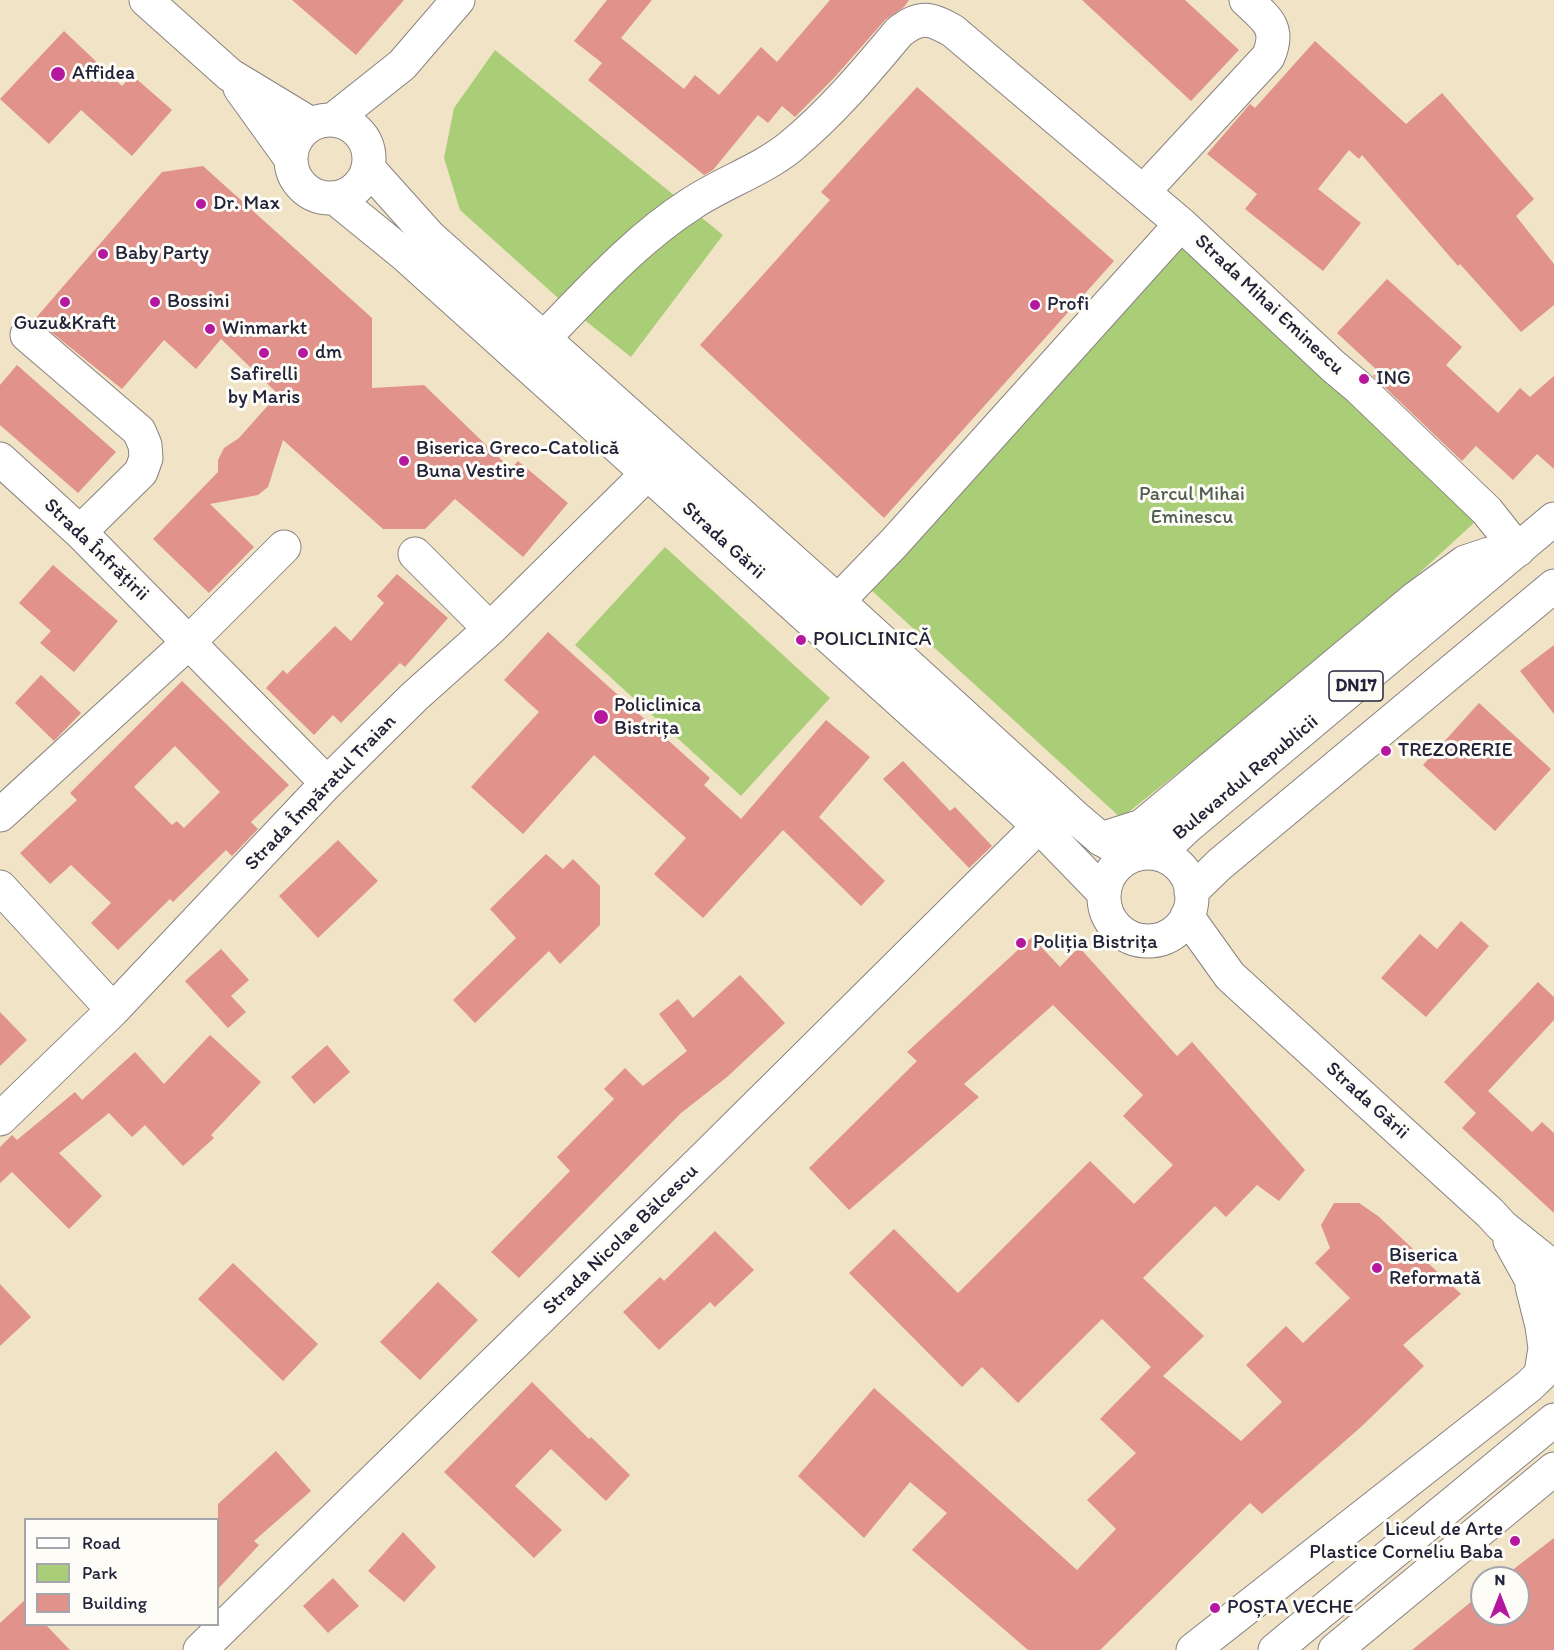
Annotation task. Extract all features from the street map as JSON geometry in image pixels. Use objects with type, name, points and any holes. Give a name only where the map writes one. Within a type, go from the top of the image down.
[{"type":"main road","name":"Strada Gării","points":[[146,0],[230,75],[291,159],[294,175],[306,190],[318,196],[335,198],[405,255],[1039,826],[1104,892]]},
{"type":"main road","points":[[291,159],[293,146],[299,134],[322,122],[402,64],[458,0]]},
{"type":"main road","points":[[1143,192],[1269,57],[1274,44],[1273,29],[1266,18],[1246,0]]},
{"type":"main road","name":"Strada Mihai Eminescu","points":[[543,339],[636,246],[690,204],[788,148],[837,105],[899,32],[924,22],[953,31],[1181,224],[1358,387],[1487,511],[1518,550]]},
{"type":"main road","points":[[335,198],[352,192],[362,183],[367,154],[402,64]]},
{"type":"main road","name":"Strada Gării","points":[[230,75],[322,122],[344,121],[356,128],[367,154],[429,236],[1101,839],[1145,855]]},
{"type":"main road","points":[[838,601],[894,543],[1181,224]]},
{"type":"main road","points":[[27,335],[139,431],[145,445],[146,458],[141,472],[80,532]]},
{"type":"main road","name":"Strada Înfrățirii","points":[[0,459],[80,532],[327,783]]},
{"type":"main road","name":"Strada Împăratul Traian","points":[[0,1119],[113,1010],[327,783],[648,473]]},
{"type":"main road","name":"Bulevardul Republicii","points":[[1145,855],[1197,818],[1554,519]]},
{"type":"main road","points":[[0,815],[189,642],[284,547]]},
{"type":"main road","points":[[1101,839],[1142,826],[1417,597],[1465,562],[1489,554],[1518,550]]},
{"type":"main road","points":[[415,554],[490,628]]},
{"type":"main road","name":"DN17","points":[[1182,914],[1220,864],[1553,589]]},
{"type":"main road","name":"Strada Nicolae Bălcescu","points":[[200,1650],[709,1154],[1039,826]]},
{"type":"main road","points":[[1145,855],[1171,859],[1188,879],[1182,914],[1156,940],[1142,940],[1124,933],[1109,919],[1104,906],[1104,892],[1108,877],[1118,864],[1145,855]]},
{"type":"main road","points":[[0,886],[113,1010]]},
{"type":"main road","name":"Strada Gării","points":[[1182,914],[1230,976],[1502,1226],[1542,1274],[1554,1310]]},
{"type":"main road","points":[[1193,1650],[1529,1386],[1548,1367],[1542,1326],[1542,1274]]},
{"type":"main road","points":[[1275,1650],[1554,1420]]},
{"type":"main road","points":[[1335,1650],[1554,1469]]},
{"type":"green space","points":[[495,50],[723,235],[631,357],[567,306],[460,210],[444,158],[454,108]]},
{"type":"green space","name":"Parcul Mihai Eminescu","points":[[1181,224],[1487,511],[1404,587],[1281,691],[1121,818],[859,579]]},
{"type":"green space","points":[[665,547],[830,698],[741,796],[575,645]]},
{"type":"building","points":[[292,0],[404,0],[356,55]]},
{"type":"building","points":[[607,0],[652,0],[621,38],[684,89],[695,75],[719,95],[761,47],[777,62],[830,0],[909,0],[904,7],[885,20],[833,79],[795,117],[782,106],[768,123],[758,115],[713,170],[704,175],[588,80],[602,63],[574,41]]},
{"type":"building","points":[[1082,0],[1185,0],[1239,50],[1191,101]]},
{"type":"building","points":[[64,31],[122,86],[132,75],[172,110],[132,156],[81,110],[49,144],[0,99]]},
{"type":"building","points":[[1315,41],[1406,124],[1442,93],[1534,199],[1516,216],[1554,264],[1554,305],[1521,332],[1460,264],[1458,266],[1362,155],[1359,159],[1349,150],[1318,189],[1361,223],[1323,271],[1245,209],[1257,194],[1207,154],[1250,104],[1255,108]]},
{"type":"building","points":[[917,87],[1114,261],[884,518],[700,345],[830,200],[821,192]]},
{"type":"building","name":"Winmarkt","points":[[203,166],[372,318],[372,388],[424,385],[511,469],[518,461],[568,503],[523,557],[455,499],[425,529],[383,529],[283,440],[268,487],[258,495],[210,504],[254,547],[209,593],[153,539],[218,472],[218,460],[224,448],[239,438],[278,394],[221,339],[196,369],[164,340],[122,389],[35,319],[162,172]]},
{"type":"building","points":[[1387,279],[1462,347],[1446,365],[1498,413],[1520,388],[1530,397],[1554,376],[1554,469],[1537,454],[1513,480],[1476,446],[1462,461],[1373,376],[1378,371],[1337,333]]},
{"type":"building","points":[[17,365],[116,452],[78,493],[0,425],[0,385]]},
{"type":"building","points":[[53,565],[118,621],[74,672],[40,643],[51,631],[19,603]]},
{"type":"building","points":[[397,574],[448,618],[405,667],[400,663],[341,723],[333,715],[314,735],[266,688],[283,670],[287,674],[335,626],[351,641],[384,603],[377,596]]},
{"type":"building","points":[[548,632],[710,778],[704,785],[741,819],[826,720],[870,757],[819,817],[885,881],[861,906],[783,830],[703,918],[654,874],[686,838],[594,755],[523,834],[471,787],[539,712],[504,680]]},
{"type":"building","points":[[1554,645],[1554,714],[1520,671]]},
{"type":"building","points":[[41,675],[81,713],[54,741],[15,703]]},
{"type":"building","points":[[182,681],[289,785],[251,822],[258,829],[232,856],[226,850],[173,902],[170,899],[118,950],[91,923],[111,903],[71,865],[50,884],[20,853],[77,800],[70,793]],"holes":[[[175,746],[220,792],[184,828],[177,821],[172,825],[134,787]]]},
{"type":"building","points":[[1479,703],[1551,769],[1495,831],[1423,765]]},
{"type":"building","points":[[903,761],[950,811],[955,807],[992,846],[969,868],[883,779]]},
{"type":"building","points":[[338,840],[378,881],[318,938],[279,896]]},
{"type":"building","points":[[546,854],[563,869],[573,859],[600,886],[600,925],[560,964],[549,951],[475,1023],[453,1000],[516,938],[490,909]]},
{"type":"building","points":[[1461,921],[1489,946],[1426,1017],[1381,978],[1420,934],[1437,949]]},
{"type":"building","points":[[1032,937],[1060,967],[1079,947],[1177,1056],[1192,1042],[1305,1170],[1279,1201],[1257,1185],[1226,1217],[1215,1206],[1143,1278],[1204,1336],[1163,1376],[1241,1441],[1282,1402],[1246,1365],[1286,1326],[1303,1343],[1350,1298],[1315,1263],[1330,1248],[1321,1225],[1334,1203],[1359,1203],[1378,1216],[1461,1294],[1403,1345],[1424,1366],[1362,1426],[1262,1514],[1250,1503],[1100,1650],[1028,1650],[912,1550],[947,1513],[910,1482],[864,1538],[798,1476],[874,1388],[1077,1570],[1116,1529],[1087,1500],[1136,1453],[1100,1419],[1151,1367],[1102,1319],[1018,1403],[982,1367],[962,1387],[849,1273],[894,1229],[958,1293],[1090,1161],[1134,1204],[1173,1165],[1123,1116],[1143,1095],[1053,1005],[964,1084],[979,1097],[849,1210],[809,1168],[917,1061],[907,1052]]},
{"type":"building","points":[[221,949],[249,980],[231,996],[246,1012],[228,1028],[185,981]]},
{"type":"building","points":[[740,975],[785,1023],[727,1077],[681,1113],[519,1278],[491,1252],[570,1171],[557,1157],[614,1099],[604,1089],[625,1068],[643,1086],[687,1051],[659,1014],[678,999],[693,1018]]},
{"type":"building","points":[[1538,982],[1554,997],[1554,1020],[1488,1091],[1532,1132],[1542,1122],[1554,1133],[1554,1213],[1462,1128],[1476,1113],[1444,1082]]},
{"type":"building","points":[[0,1012],[27,1040],[0,1066]]},
{"type":"building","points":[[210,1035],[261,1082],[211,1135],[214,1138],[183,1166],[145,1125],[132,1137],[109,1113],[59,1153],[102,1196],[69,1229],[12,1172],[0,1183],[0,1147],[12,1135],[17,1140],[75,1092],[82,1100],[135,1052],[164,1084]]},
{"type":"building","points":[[327,1045],[350,1072],[314,1104],[291,1077]]},
{"type":"building","points":[[715,1231],[754,1270],[715,1307],[710,1302],[659,1350],[623,1312],[660,1277],[664,1281]]},
{"type":"building","points":[[233,1263],[318,1344],[283,1381],[198,1299]]},
{"type":"building","points":[[438,1282],[478,1320],[420,1380],[380,1342]]},
{"type":"building","points":[[0,1284],[31,1317],[0,1346]]},
{"type":"building","points":[[532,1382],[589,1439],[591,1437],[630,1475],[606,1501],[551,1449],[515,1486],[562,1530],[534,1558],[444,1472]]},
{"type":"building","points":[[276,1451],[311,1491],[254,1541],[259,1545],[219,1588],[218,1504]]},
{"type":"building","points":[[403,1532],[436,1567],[404,1602],[368,1571]]},
{"type":"building","points":[[1554,1538],[1554,1650],[1412,1650],[1470,1603],[1470,1626],[1530,1626],[1530,1566],[1518,1566]]},
{"type":"building","points":[[333,1578],[359,1606],[328,1633],[303,1606]]},
{"type":"building","points":[[24,1601],[24,1626],[47,1626],[70,1650],[0,1650],[0,1623]]},
{"type":"place","name":"Affidea","points":[[58,74]]},
{"type":"place","name":"Dr. Max","points":[[201,204]]},
{"type":"place","name":"Baby Party","points":[[103,254]]},
{"type":"place","name":"Guzu&Kraft","points":[[65,302]]},
{"type":"place","name":"Bossini","points":[[155,302]]},
{"type":"place","name":"Profi","points":[[1035,305]]},
{"type":"place","name":"Winmarkt","points":[[210,329]]},
{"type":"place","name":"Safirelli by Maris","points":[[264,353]]},
{"type":"place","name":"dm","points":[[303,353]]},
{"type":"place","name":"ING","points":[[1364,379]]},
{"type":"place","name":"Biserica Greco-Catolică Buna Vestire","points":[[404,461]]},
{"type":"place","name":"POLICLINICĂ","points":[[801,640]]},
{"type":"place","name":"Policlinica Bistrița","points":[[601,717]]},
{"type":"place","name":"TREZORERIE","points":[[1386,751]]},
{"type":"place","name":"Poliția Bistrița","points":[[1021,943]]},
{"type":"place","name":"Biserica Reformată","points":[[1377,1268]]},
{"type":"place","name":"Liceul de Arte Plastice Corneliu Baba","points":[[1515,1541]]},
{"type":"place","name":"POȘTA VECHE","points":[[1215,1608]]}]
